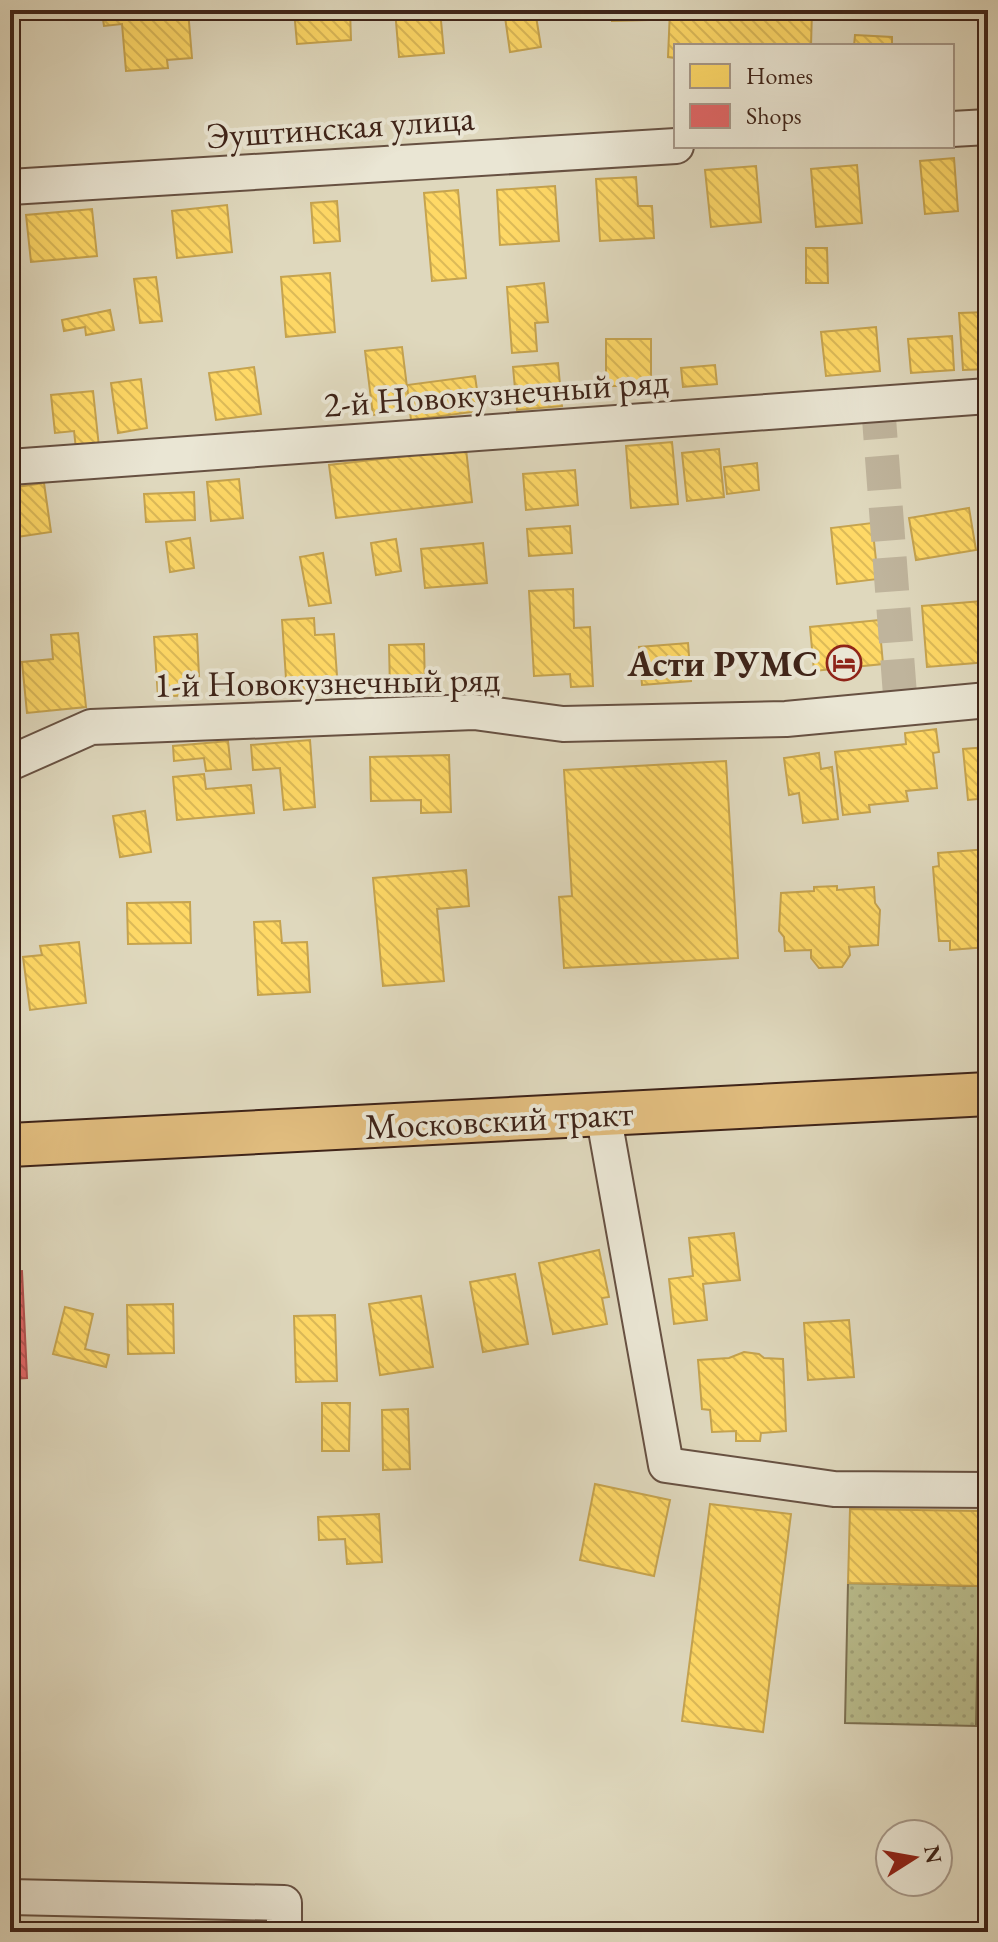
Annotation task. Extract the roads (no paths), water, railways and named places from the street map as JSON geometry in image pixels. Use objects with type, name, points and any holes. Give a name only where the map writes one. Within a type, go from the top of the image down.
[{"type":"main road","name":"Московский тракт","points":[[10,1145],[988,1094]]},
{"type":"street","points":[[954,129],[988,127]]},
{"type":"street","name":"Эуштинская улица","points":[[10,187],[674,146]]},
{"type":"street","name":"2-й Новокузнечный ряд","points":[[10,467],[988,396]]},
{"type":"street","name":"1-й Новокузнечный ряд","points":[[10,763],[91,727],[474,712],[563,724],[786,719],[988,700]]},
{"type":"street","points":[[603,1113],[666,1465],[834,1489],[988,1490]]},
{"type":"street","points":[[10,1897],[284,1903],[284,1932]]},
{"type":"tunnel","points":[[878,405],[901,708]]},
{"type":"place","name":"Асти РУМС","points":[[844,663]]}]
